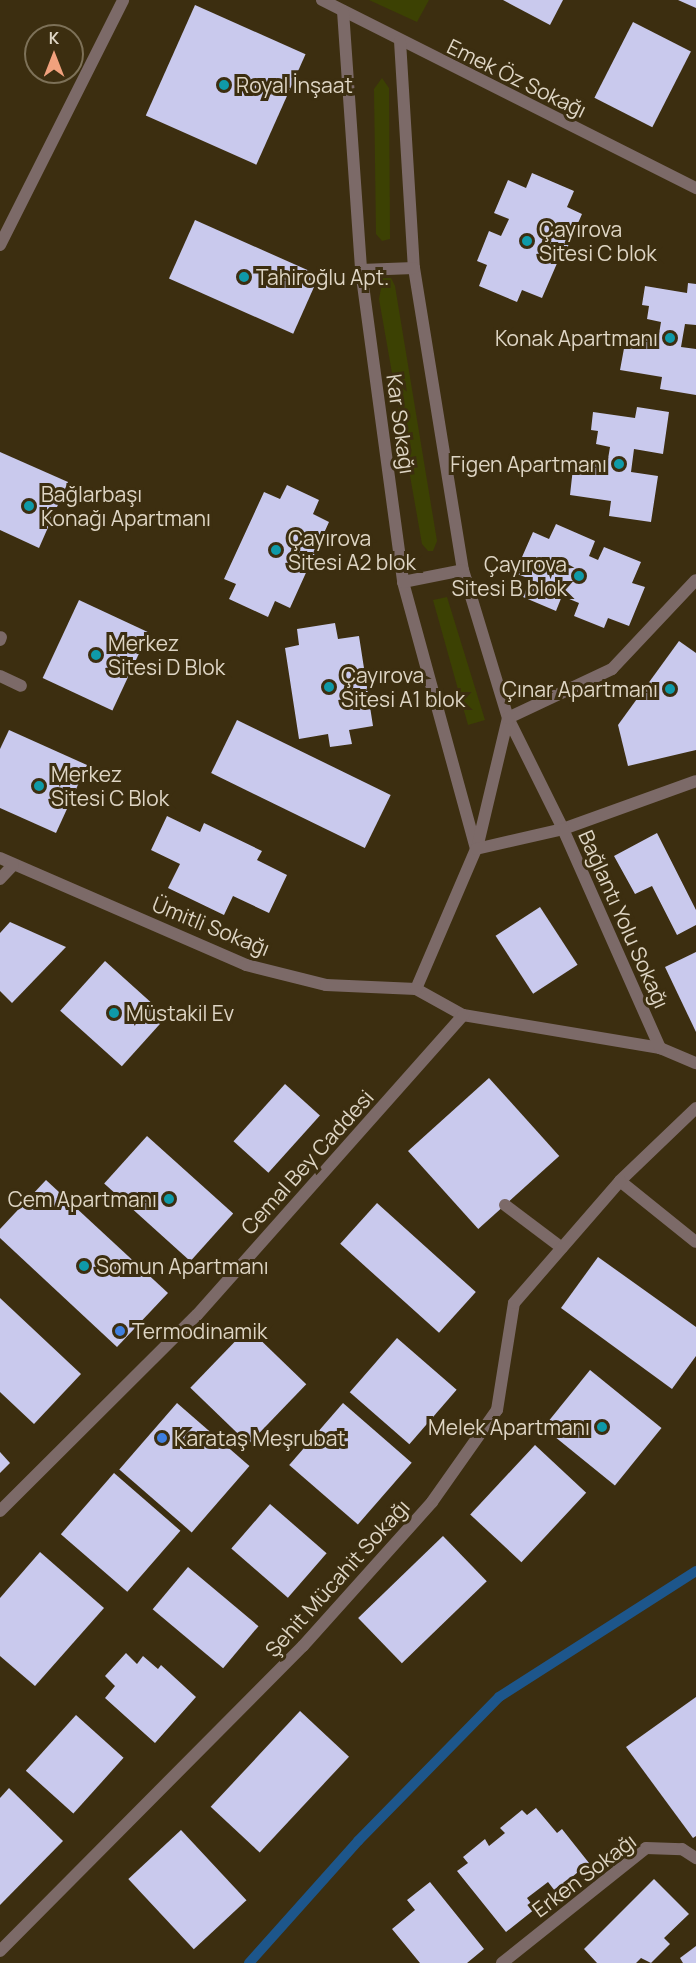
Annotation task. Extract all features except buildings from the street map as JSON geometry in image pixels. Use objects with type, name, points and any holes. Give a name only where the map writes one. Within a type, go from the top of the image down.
[{"type":"street","points":[[0,245],[123,0]]},
{"type":"street","name":"Emek Öz Sokağı","points":[[322,0],[696,188]]},
{"type":"street","name":"Kar Sokağı","points":[[343,11],[361,270],[403,582],[476,849]]},
{"type":"street","name":"Kar Sokağı","points":[[400,41],[414,268],[463,570],[508,718]]},
{"type":"street","points":[[361,270],[414,268]]},
{"type":"street","points":[[403,582],[463,570]]},
{"type":"street","points":[[508,718],[612,669],[696,579]]},
{"type":"street","points":[[0,676],[21,686]]},
{"type":"street","points":[[508,718],[562,829],[696,781]]},
{"type":"street","points":[[416,989],[476,849],[508,718]]},
{"type":"street","name":"Bağlantı Yolu Sokağı","points":[[476,849],[562,829],[660,1048]]},
{"type":"street","name":"Ümitli Sokağı","points":[[0,858],[246,965],[326,985],[416,989],[463,1016],[660,1048],[696,1063]]},
{"type":"street","points":[[0,879],[13,865]]},
{"type":"street","name":"Cemal Bey Caddesi","points":[[0,1511],[197,1315],[463,1016]]},
{"type":"street","name":"Şehit Mücahit Sokağı","points":[[0,1951],[303,1646],[432,1502],[497,1410],[514,1303],[620,1181],[696,1108]]},
{"type":"street","points":[[620,1181],[696,1242]]},
{"type":"street","points":[[505,1205],[562,1248]]},
{"type":"street","name":"Erken Sokağı","points":[[502,1963],[646,1848],[682,1849],[696,1858]]},
{"type":"green space","points":[[369,0],[429,0],[417,22]]},
{"type":"green space","points":[[382,78],[389,88],[390,239],[382,241],[376,234],[374,89]]},
{"type":"green space","points":[[383,278],[391,278],[395,286],[437,541],[433,551],[428,551],[422,544],[379,299]]},
{"type":"green space","points":[[447,597],[485,720],[468,725],[433,600]]},
{"type":"waterway","points":[[249,1963],[358,1841],[499,1697],[696,1571]]},
{"type":"place","name":"Royal İnşaat","points":[[224,85]]},
{"type":"place","name":"Çayırova Sitesi C blok","points":[[527,241]]},
{"type":"place","name":"Tahiroğlu Apt.","points":[[244,277]]},
{"type":"place","name":"Konak Apartmanı","points":[[670,338]]},
{"type":"place","name":"Figen Apartmanı","points":[[619,464]]},
{"type":"place","name":"Bağlarbaşı Konağı Apartmanı","points":[[29,506]]},
{"type":"place","name":"Çayırova Sitesi A2 blok","points":[[276,550]]},
{"type":"place","name":"Çayırova Sitesi B blok","points":[[579,576]]},
{"type":"place","name":"Merkez Sitesi D Blok","points":[[96,655]]},
{"type":"place","name":"Çayırova Sitesi A1 blok","points":[[329,687]]},
{"type":"place","name":"Çınar Apartmanı","points":[[670,689]]},
{"type":"place","name":"Merkez Sitesi C Blok","points":[[39,786]]},
{"type":"place","name":"Müstakil Ev","points":[[114,1013]]},
{"type":"place","name":"Cem Apartmanı","points":[[169,1199]]},
{"type":"place","name":"Somun Apartmanı","points":[[84,1266]]},
{"type":"place","name":"Termodinamik","points":[[120,1331]]},
{"type":"place","name":"Melek Apartmanı","points":[[602,1427]]},
{"type":"place","name":"Karataş Meşrubat","points":[[162,1438]]}]
